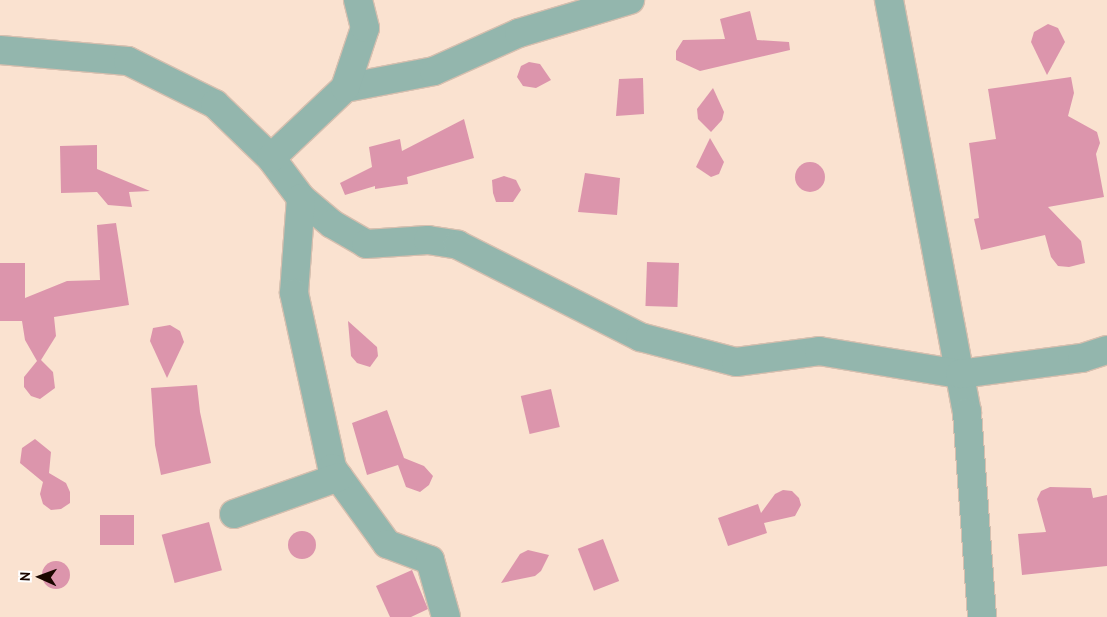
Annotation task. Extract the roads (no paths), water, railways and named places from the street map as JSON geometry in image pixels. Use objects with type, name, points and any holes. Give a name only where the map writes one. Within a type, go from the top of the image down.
[{"type":"street","points":[[271,158],[345,88],[365,28],[358,0]]},
{"type":"street","points":[[345,88],[434,71],[519,32],[630,0]]},
{"type":"street","points":[[889,0],[960,374],[971,448],[982,617]]},
{"type":"street","points":[[0,50],[128,61],[215,104],[271,158],[301,198],[332,224],[366,244],[428,240],[458,245],[640,337],[736,362],[819,350],[960,374],[1082,358],[1107,350]]},
{"type":"street","points":[[301,198],[294,293],[332,468],[387,544],[430,560],[446,617]]},
{"type":"street","points":[[234,514],[339,477]]}]
